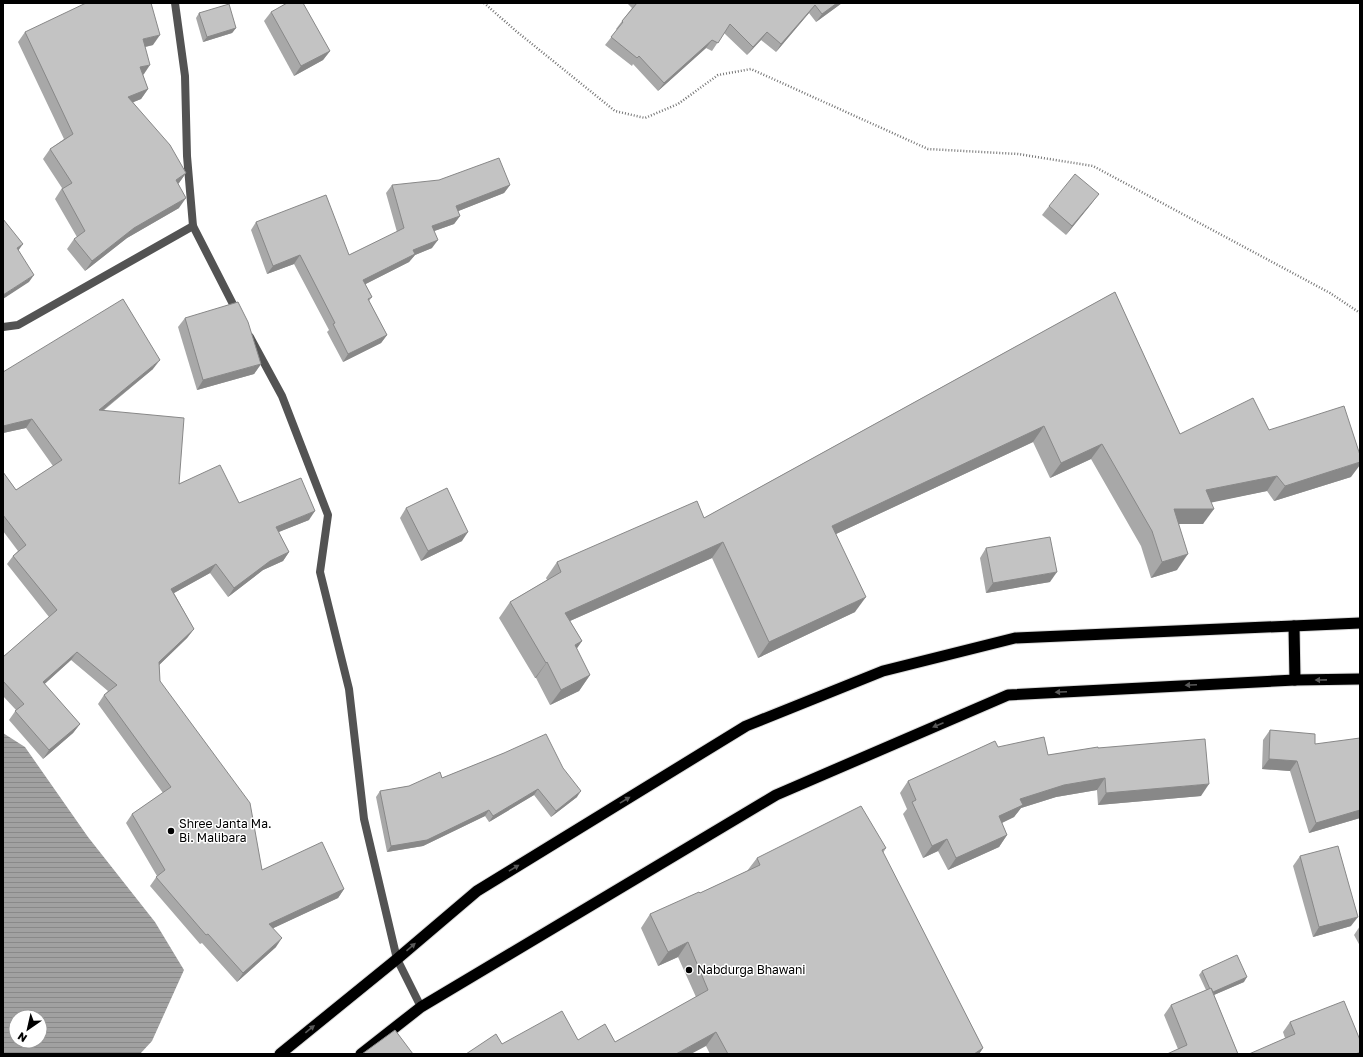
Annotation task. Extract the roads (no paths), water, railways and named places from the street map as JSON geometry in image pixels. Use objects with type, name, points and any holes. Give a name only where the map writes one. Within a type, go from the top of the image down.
[{"type":"highway","points":[[280,1054],[397,959],[477,890],[746,726],[883,671],[1015,638],[1360,623]]},
{"type":"highway","points":[[1294,626],[1295,680]]},
{"type":"highway","points":[[361,1054],[420,1007],[776,795],[1008,695],[1295,680],[1360,679]]},
{"type":"street","points":[[175,3],[185,76],[187,156],[193,226],[282,396],[328,515],[320,572],[349,689],[364,819],[397,959],[420,1007]]},
{"type":"street","points":[[3,327],[18,325],[193,226]]},
{"type":"place","name":"Shree Janta Ma. Bi. Malibara","points":[[171,831]]},
{"type":"place","name":"Nabdurga Bhawani","points":[[689,970]]}]
